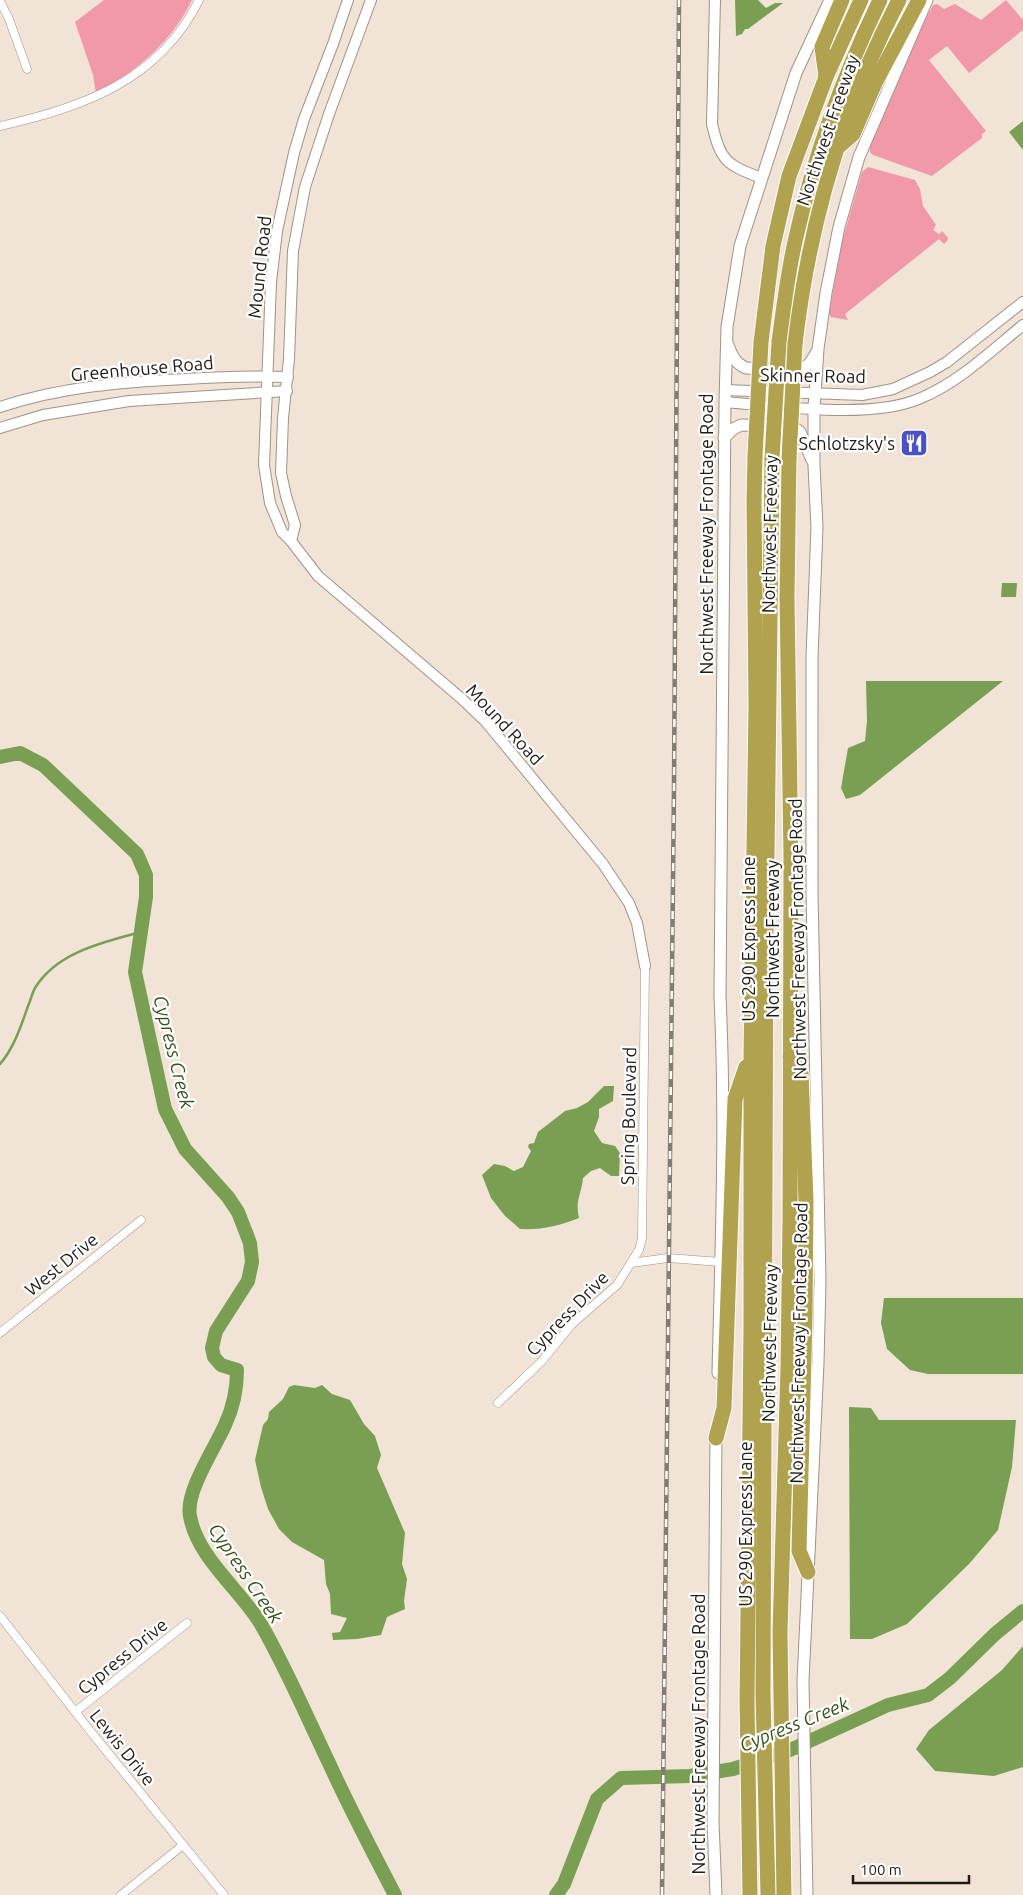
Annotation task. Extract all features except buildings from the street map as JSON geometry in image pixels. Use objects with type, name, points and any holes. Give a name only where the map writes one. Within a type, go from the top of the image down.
[{"type":"highway","points":[[826,76],[822,47],[842,0]]},
{"type":"highway","name":"Northwest Freeway","points":[[750,1895],[747,1700],[751,1324],[751,1054],[756,705],[754,501],[761,342],[773,246],[789,176],[826,76],[860,0]]},
{"type":"highway","name":"US 290 Express Lane","points":[[768,1895],[763,1694],[766,936],[772,458],[779,342],[793,251],[809,185],[824,135],[850,65],[880,0]]},
{"type":"highway","name":"Northwest Freeway","points":[[784,1895],[780,1690],[781,1545],[789,1338],[791,833],[787,599],[789,459],[795,344],[809,253],[825,187],[864,74],[899,0]]},
{"type":"highway","points":[[837,148],[853,134],[876,83],[919,0]]},
{"type":"highway","points":[[716,1438],[724,1408],[735,1099],[751,1054]]},
{"type":"highway","points":[[790,1057],[801,1073],[804,1128],[806,1201],[805,1317],[799,1551],[808,1572]]},
{"type":"main road","name":"Northwest Freeway Frontage Road","points":[[716,1895],[713,1822],[716,1438],[721,1262],[723,1054],[720,997],[726,341],[740,246],[796,72],[830,0]]},
{"type":"main road","name":"Northwest Freeway Frontage Road","points":[[807,1895],[803,1681],[820,1281],[812,894],[812,657],[817,527],[814,408],[818,349],[839,227],[859,157],[927,0]]},
{"type":"main road","points":[[726,341],[732,358],[746,368],[800,370],[810,363],[818,349]]},
{"type":"main road","points":[[724,438],[733,429],[741,425],[792,426],[800,432],[814,466]]},
{"type":"street","points":[[0,126],[77,105],[128,80],[157,58],[172,43],[188,23],[199,0]]},
{"type":"street","name":"Mound Road","points":[[348,0],[304,119],[284,194],[277,231],[271,282],[264,465],[270,503],[282,532],[318,576],[462,699],[486,722],[603,864],[629,903],[637,923],[645,966]]},
{"type":"street","name":"Mound Road","points":[[291,541],[295,525],[281,473],[283,418],[288,377],[293,251],[305,187],[329,114],[371,0]]},
{"type":"street","points":[[715,0],[712,124],[716,141],[728,163],[761,178]]},
{"type":"street","points":[[0,2],[9,19],[27,69]]},
{"type":"street","name":"Skinner Road","points":[[725,396],[815,393],[862,395],[893,389],[947,362],[1023,302]]},
{"type":"street","name":"Skinner Road","points":[[725,396],[814,408],[856,409],[890,406],[920,399],[958,377],[1023,325]]},
{"type":"street","points":[[947,362],[958,377]]},
{"type":"street","name":"Greenhouse Road","points":[[0,407],[20,400],[82,387],[134,381],[268,376],[288,377]]},
{"type":"street","name":"Greenhouse Road","points":[[0,428],[43,415],[129,401],[287,391]]},
{"type":"street","name":"Spring Boulevard","points":[[631,1263],[639,1250],[642,1239],[645,966]]},
{"type":"street","name":"West Drive","points":[[0,1333],[142,1220]]},
{"type":"street","points":[[631,1263],[668,1258],[721,1262]]},
{"type":"street","name":"Cypress Drive","points":[[498,1403],[542,1361],[572,1324],[617,1285],[631,1263]]},
{"type":"street","name":"Lewis Drive","points":[[0,1616],[75,1712],[224,1895]]},
{"type":"street","name":"Cypress Drive","points":[[75,1712],[187,1623]]},
{"type":"street","points":[[122,1895],[183,1845]]},
{"type":"shaded area","points":[[104,0],[192,0],[174,29],[152,54],[125,76],[96,94],[93,75],[75,22]]},
{"type":"shaded area","points":[[735,0],[758,0],[766,8],[775,3],[783,3],[748,29],[745,29],[742,34],[736,36]]},
{"type":"shaded area","points":[[1006,0],[1023,20],[1023,30],[969,73],[947,46],[929,60],[986,131],[982,134],[982,138],[932,176],[873,155],[870,152],[870,146],[907,54],[933,5],[937,4],[944,9],[955,4],[981,20]]},
{"type":"shaded area","points":[[1023,121],[1023,150],[1009,132]]},
{"type":"shaded area","points":[[868,167],[915,180],[920,189],[923,206],[936,225],[933,230],[939,234],[942,231],[948,238],[944,244],[939,239],[845,314],[848,320],[831,317],[829,314],[842,242],[862,172]]},
{"type":"shaded area","points":[[1002,583],[1017,583],[1016,597],[1001,597]]},
{"type":"shaded area","points":[[866,681],[1003,681],[860,795],[846,799],[841,788],[848,748],[865,741],[867,721]]},
{"type":"shaded area","points":[[604,1086],[614,1086],[613,1101],[599,1109],[599,1117],[594,1131],[602,1143],[615,1146],[620,1153],[619,1176],[611,1176],[600,1168],[591,1171],[583,1178],[578,1202],[579,1218],[550,1227],[520,1229],[505,1216],[491,1198],[482,1175],[494,1164],[505,1166],[514,1171],[523,1167],[531,1151],[528,1147],[529,1144],[534,1143],[538,1132],[565,1111],[577,1108],[588,1102]]},
{"type":"shaded area","points":[[884,1298],[1023,1298],[1023,1374],[928,1374],[910,1370],[887,1349],[881,1323]]},
{"type":"shaded area","points":[[294,1385],[315,1388],[322,1385],[332,1394],[350,1400],[364,1424],[375,1436],[381,1455],[377,1468],[405,1533],[402,1564],[407,1579],[404,1601],[405,1609],[387,1617],[381,1635],[333,1640],[332,1633],[340,1632],[347,1618],[331,1614],[330,1594],[326,1584],[324,1560],[292,1542],[279,1529],[268,1509],[255,1460],[263,1425],[268,1419],[269,1412],[283,1399],[289,1387]]},
{"type":"shaded area","points":[[849,1407],[871,1408],[879,1420],[1016,1420],[1012,1467],[998,1530],[969,1564],[907,1624],[872,1639],[850,1639]]},
{"type":"shaded area","points":[[1023,1646],[1023,1767],[994,1776],[935,1771],[916,1749],[929,1730],[1002,1670]]},
{"type":"waterway","name":"Cypress Creek","points":[[0,757],[20,753],[43,765],[137,854],[146,875],[146,897],[135,972],[165,1109],[185,1149],[228,1197],[238,1212],[250,1243],[252,1262],[248,1281],[216,1331],[212,1348],[214,1357],[221,1365],[237,1370],[236,1384],[228,1419],[196,1483],[192,1495],[190,1516],[201,1546],[262,1626],[395,1895]]},
{"type":"waterway","points":[[0,1064],[17,1036],[34,990],[44,976],[56,965],[82,950],[141,932]]},
{"type":"waterway","name":"Cypress Creek","points":[[556,1895],[564,1884],[597,1799],[621,1778],[690,1776],[733,1769],[790,1750],[888,1705],[928,1695],[950,1678],[995,1634],[1023,1611]]},
{"type":"railway","points":[[662,1895],[674,788],[679,0]]},
{"type":"place","name":"Schlotzsky's","points":[[914,443]]}]
